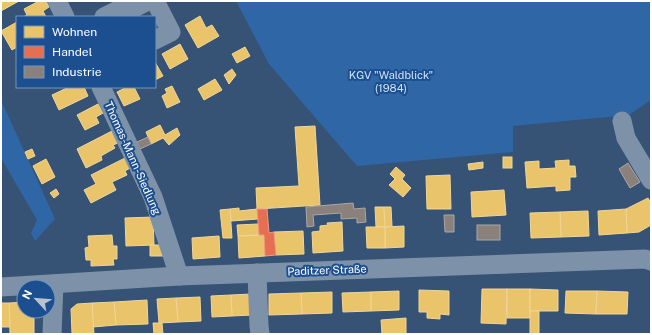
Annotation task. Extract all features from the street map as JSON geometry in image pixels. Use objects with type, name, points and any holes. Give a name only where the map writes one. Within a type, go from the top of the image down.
[{"type":"street","points":[[57,1],[64,16]]},
{"type":"street","points":[[106,16],[122,8],[136,7],[148,1]]},
{"type":"street","points":[[155,1],[171,32],[156,40]]},
{"type":"street","name":"Thomas-Mann-Siedlung","points":[[101,88],[153,197],[179,276]]},
{"type":"street","points":[[622,121],[626,138],[651,180]]},
{"type":"street","name":"Paditzer Straße","points":[[56,284],[179,276],[649,258]]},
{"type":"street","points":[[257,273],[260,334]]},
{"type":"street","name":"Paditzer Straße","points":[[1,287],[16,286]]},
{"type":"street","points":[[52,334],[53,319]]},
{"type":"green space","name":"KGV \"Waldblick\" (1984)","points":[[236,1],[651,1],[651,100],[629,115],[513,126],[513,152],[357,166],[269,64]]},
{"type":"green space","points":[[1,100],[55,219],[35,241],[31,233],[37,220],[1,158]]},
{"type":"building: Wohnen","points":[[1,1],[19,1],[1,11]]},
{"type":"building: Wohnen","points":[[39,1],[46,1],[49,7],[43,11],[46,16],[25,16],[27,15],[24,9]]},
{"type":"building: Wohnen","points":[[200,16],[206,28],[212,25],[219,36],[198,48],[185,25]]},
{"type":"building: Wohnen","points":[[16,23],[16,48],[12,50],[1,31]]},
{"type":"building: Wohnen","points":[[180,44],[188,59],[170,69],[162,54]]},
{"type":"building: Wohnen","points":[[245,47],[250,56],[237,63],[232,54]]},
{"type":"building: Wohnen","points":[[156,64],[163,76],[156,80]]},
{"type":"building: Wohnen","points":[[232,69],[236,75],[229,84],[224,75]]},
{"type":"building: Wohnen","points":[[215,79],[222,90],[204,100],[198,89]]},
{"type":"building: Wohnen","points":[[172,86],[180,102],[167,108],[162,96],[167,93],[165,89]]},
{"type":"building: Wohnen","points":[[67,88],[84,88],[88,96],[59,110],[52,95]]},
{"type":"building: Wohnen","points":[[125,88],[134,88],[140,99],[124,106],[117,92]]},
{"type":"building: Wohnen","points":[[98,104],[103,113],[96,117],[99,123],[85,130],[77,115]]},
{"type":"building: Wohnen","points":[[160,125],[165,135],[177,128],[180,135],[169,145],[163,138],[151,144],[146,132]]},
{"type":"building: Wohnen","points":[[315,126],[320,205],[257,209],[256,188],[299,186],[295,127]]},
{"type":"building: Wohnen","points":[[112,131],[118,143],[113,145],[115,148],[101,156],[102,160],[86,168],[77,149]]},
{"type":"building: Wohnen","points":[[32,149],[35,156],[28,159],[25,152]]},
{"type":"building: Wohnen","points":[[503,157],[512,157],[512,168],[503,168]]},
{"type":"building: Wohnen","points":[[125,158],[130,168],[125,171],[127,175],[112,182],[116,190],[91,203],[84,190],[96,184],[91,175]]},
{"type":"building: Wohnen","points":[[46,159],[55,177],[42,184],[33,166]]},
{"type":"building: Wohnen","points":[[569,160],[569,166],[575,166],[576,177],[570,177],[570,190],[556,191],[556,186],[527,188],[525,162],[539,161],[539,169],[556,168],[555,161]]},
{"type":"building: Wohnen","points":[[483,162],[483,168],[469,170],[468,164]]},
{"type":"building: Wohnen","points":[[396,167],[405,175],[402,179],[411,188],[403,197],[389,185],[395,179],[390,174]]},
{"type":"building: Wohnen","points":[[450,175],[451,209],[427,209],[426,176]]},
{"type":"building: Wohnen","points":[[56,189],[59,194],[54,198],[50,193]]},
{"type":"building: Wohnen","points":[[504,190],[506,215],[472,217],[471,192]]},
{"type":"building: Wohnen","points":[[648,198],[651,203],[651,225],[639,232],[627,233],[626,209]]},
{"type":"building: Wohnen","points":[[375,207],[384,207],[385,227],[376,227]]},
{"type":"building: Wohnen","points":[[384,207],[391,207],[392,226],[385,227]]},
{"type":"building: Wohnen","points":[[239,208],[239,211],[257,209],[258,219],[231,221],[230,209]]},
{"type":"building: Wohnen","points":[[230,209],[232,238],[223,238],[220,210]]},
{"type":"building: Wohnen","points":[[626,209],[627,233],[599,235],[598,211]]},
{"type":"building: Wohnen","points":[[588,211],[589,236],[561,237],[560,212]]},
{"type":"building: Wohnen","points":[[560,212],[561,237],[531,238],[530,213]]},
{"type":"building: Wohnen","points":[[153,217],[154,245],[126,246],[125,218]]},
{"type":"building: Wohnen","points":[[342,222],[343,251],[313,253],[312,232],[320,231],[320,226],[328,225],[327,223]]},
{"type":"building: Wohnen","points":[[258,224],[259,235],[238,236],[237,225]]},
{"type":"building: Wohnen","points":[[404,226],[404,247],[385,248],[385,227]]},
{"type":"building: Wohnen","points":[[366,227],[385,227],[385,248],[367,248]]},
{"type":"building: Wohnen","points":[[303,231],[304,254],[276,255],[274,232]]},
{"type":"building: Wohnen","points":[[112,235],[113,246],[117,246],[117,259],[113,259],[114,265],[91,266],[91,260],[86,260],[85,248],[89,247],[88,236]]},
{"type":"building: Wohnen","points":[[264,235],[265,256],[239,258],[238,236]]},
{"type":"building: Wohnen","points":[[219,236],[220,257],[193,259],[192,238]]},
{"type":"building: Wohnen","points":[[150,245],[162,245],[165,256],[150,256]]},
{"type":"building: Wohnen","points":[[482,289],[507,289],[506,324],[481,323]]},
{"type":"building: Wohnen","points":[[507,289],[530,289],[530,318],[507,318]]},
{"type":"building: Wohnen","points":[[530,289],[558,290],[558,311],[530,311]]},
{"type":"building: Wohnen","points":[[419,290],[449,291],[449,315],[440,314],[440,319],[427,318],[427,312],[419,312]]},
{"type":"building: Wohnen","points":[[399,291],[399,310],[371,311],[371,292]]},
{"type":"building: Wohnen","points":[[566,291],[597,291],[596,314],[565,313]]},
{"type":"building: Wohnen","points":[[597,291],[628,292],[627,314],[596,314]]},
{"type":"building: Wohnen","points":[[332,292],[332,313],[302,314],[301,293]]},
{"type":"building: Wohnen","points":[[371,292],[371,311],[343,312],[342,293]]},
{"type":"building: Wohnen","points":[[301,293],[302,314],[269,315],[269,294]]},
{"type":"building: Wohnen","points":[[251,294],[252,315],[232,316],[231,295]]},
{"type":"building: Wohnen","points":[[231,295],[232,316],[212,317],[211,296]]},
{"type":"building: Wohnen","points":[[200,297],[201,321],[178,322],[176,298]]},
{"type":"building: Wohnen","points":[[176,298],[178,322],[159,323],[157,299]]},
{"type":"building: Wohnen","points":[[147,300],[148,324],[116,325],[114,302]]},
{"type":"building: Wohnen","points":[[114,302],[116,325],[93,327],[92,303]]},
{"type":"building: Wohnen","points":[[1,303],[9,303],[10,327],[1,327]]},
{"type":"building: Wohnen","points":[[9,303],[16,303],[16,319],[34,319],[34,334],[10,334]]},
{"type":"building: Wohnen","points":[[92,303],[94,334],[72,334],[71,309],[77,304]]},
{"type":"building: Wohnen","points":[[530,311],[539,311],[539,334],[530,334]]},
{"type":"building: Wohnen","points":[[406,318],[406,334],[382,334],[381,320]]},
{"type":"building: Wohnen","points":[[153,323],[162,323],[163,334],[154,334]]},
{"type":"building: Handel","points":[[257,209],[267,209],[269,233],[274,232],[276,255],[265,256],[264,235],[259,235]]},
{"type":"building: Industrie","points":[[148,137],[151,144],[140,149],[137,142]]},
{"type":"building: Industrie","points":[[628,163],[640,182],[630,188],[619,169]]},
{"type":"building: Industrie","points":[[353,203],[354,209],[365,208],[366,222],[357,223],[357,218],[341,219],[341,213],[313,215],[314,226],[307,227],[306,207]]},
{"type":"building: Industrie","points":[[444,215],[454,215],[454,232],[445,232]]},
{"type":"building: Industrie","points":[[477,225],[500,225],[500,240],[477,240]]}]
